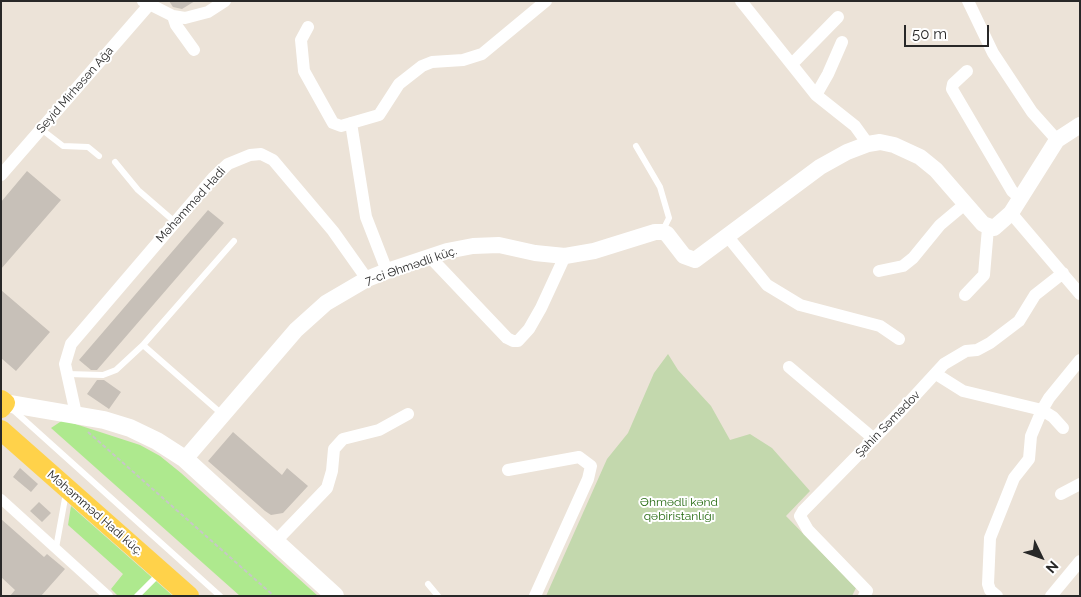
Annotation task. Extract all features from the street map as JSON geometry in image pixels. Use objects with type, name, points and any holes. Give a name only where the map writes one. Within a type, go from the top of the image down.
[{"type":"main road","points":[[3,404],[76,414],[130,428],[157,441],[185,459],[335,596]]},
{"type":"main road","name":"Məhəmməd Hadi küç.","points":[[1,430],[189,596]]},
{"type":"street","name":"Seyid Mirhəsən Ağa","points":[[1,175],[41,130],[146,3],[173,16],[185,18],[195,16],[225,1]]},
{"type":"street","points":[[308,27],[301,40],[304,71],[333,123],[341,126],[378,115],[399,84],[422,66],[432,62],[463,60],[482,54],[546,1]]},
{"type":"street","points":[[741,1],[816,95],[855,126],[868,144]]},
{"type":"street","points":[[968,1],[993,53],[1032,112],[1057,140]]},
{"type":"street","points":[[173,16],[176,25],[194,50]]},
{"type":"street","points":[[792,64],[838,17]]},
{"type":"street","points":[[816,95],[828,74],[842,42]]},
{"type":"street","points":[[967,71],[954,84],[952,89],[1007,183],[1021,199]]},
{"type":"street","points":[[351,123],[366,217],[387,271]]},
{"type":"street","points":[[663,232],[684,256],[695,260],[820,167],[868,144],[880,142],[894,145],[920,157],[936,170],[964,204],[988,228],[994,228],[1011,213],[1057,140],[1080,125]]},
{"type":"street","name":"Məhəmməd Hadi","points":[[76,414],[66,374],[66,353],[71,344],[213,178],[228,164],[250,155],[261,154],[273,160],[285,172],[332,231],[367,279]]},
{"type":"street","points":[[880,271],[903,266],[940,226],[964,204]]},
{"type":"street","points":[[1011,213],[1080,294]]},
{"type":"street","points":[[965,295],[984,275],[988,228]]},
{"type":"street","name":"7-ci Əhmədli küç.","points":[[185,459],[224,416],[296,330],[326,303],[367,279],[430,257],[473,246],[499,245],[535,253],[564,256],[594,251],[655,232],[663,232]]},
{"type":"street","points":[[728,237],[767,285],[800,305],[880,326],[899,339]]},
{"type":"street","points":[[430,257],[507,338],[518,341],[529,329],[541,308],[564,256]]},
{"type":"street","name":"Şahin Səmədov","points":[[868,594],[808,530],[800,516],[803,511],[944,364],[956,356],[990,343],[1020,321],[1035,295],[1062,273]]},
{"type":"street","points":[[997,596],[990,590],[988,584],[990,538],[1014,478],[1028,460],[1031,436],[1042,410],[1049,398],[1080,360]]},
{"type":"street","points":[[789,367],[874,439]]},
{"type":"street","points":[[936,374],[963,391],[1042,410],[1053,417],[1063,428]]},
{"type":"street","points":[[274,542],[327,488],[332,471],[334,449],[342,439],[379,430],[408,414]]},
{"type":"street","points":[[508,470],[579,457],[591,466],[588,479],[534,596]]},
{"type":"street","points":[[1061,494],[1080,484]]},
{"type":"street","points":[[1,499],[108,596]]},
{"type":"street","points":[[1051,596],[1080,561]]},
{"type":"lane","points":[[41,130],[63,146],[88,147],[99,156]]},
{"type":"lane","points":[[636,146],[660,187],[669,218],[663,232]]},
{"type":"lane","points":[[115,162],[138,190],[175,222]]},
{"type":"lane","points":[[66,374],[103,375],[116,370],[143,345],[234,241]]},
{"type":"lane","points":[[143,345],[224,416]]},
{"type":"lane","points":[[3,404],[220,596]]},
{"type":"lane","points":[[56,548],[67,488]]},
{"type":"lane","points":[[137,596],[161,571]]},
{"type":"lane","points":[[428,584],[438,596]]},
{"type":"path","points":[[76,414],[79,425],[274,596]]},
{"type":"green space","name":"Əhmədli kənd qəbiristanlığı","points":[[668,354],[678,370],[711,406],[730,440],[750,434],[772,448],[810,491],[786,516],[856,588],[852,596],[546,596],[607,459],[628,433],[654,373]]},
{"type":"green space","points":[[63,420],[140,445],[160,456],[318,596],[240,596],[51,428]]},
{"type":"green space","points":[[71,506],[173,596],[118,596],[111,589],[123,574],[68,525]]},
{"type":"building","points":[[169,1],[195,1],[182,9],[173,7]]},
{"type":"building","points":[[27,171],[61,200],[1,269],[1,202]]},
{"type":"building","points":[[208,210],[224,223],[97,370],[91,370],[79,360]]},
{"type":"building","points":[[1,290],[50,332],[16,371],[1,358]]},
{"type":"building","points":[[97,380],[104,380],[121,392],[109,409],[87,394]]},
{"type":"building","points":[[233,432],[282,475],[287,468],[308,486],[283,513],[271,515],[265,511],[208,461]]},
{"type":"building","points":[[20,468],[38,484],[31,492],[13,477]]},
{"type":"building","points":[[39,502],[51,513],[42,522],[30,511]]},
{"type":"building","points":[[1,519],[44,557],[47,554],[65,569],[41,596],[10,596],[15,590],[1,577]]}]
